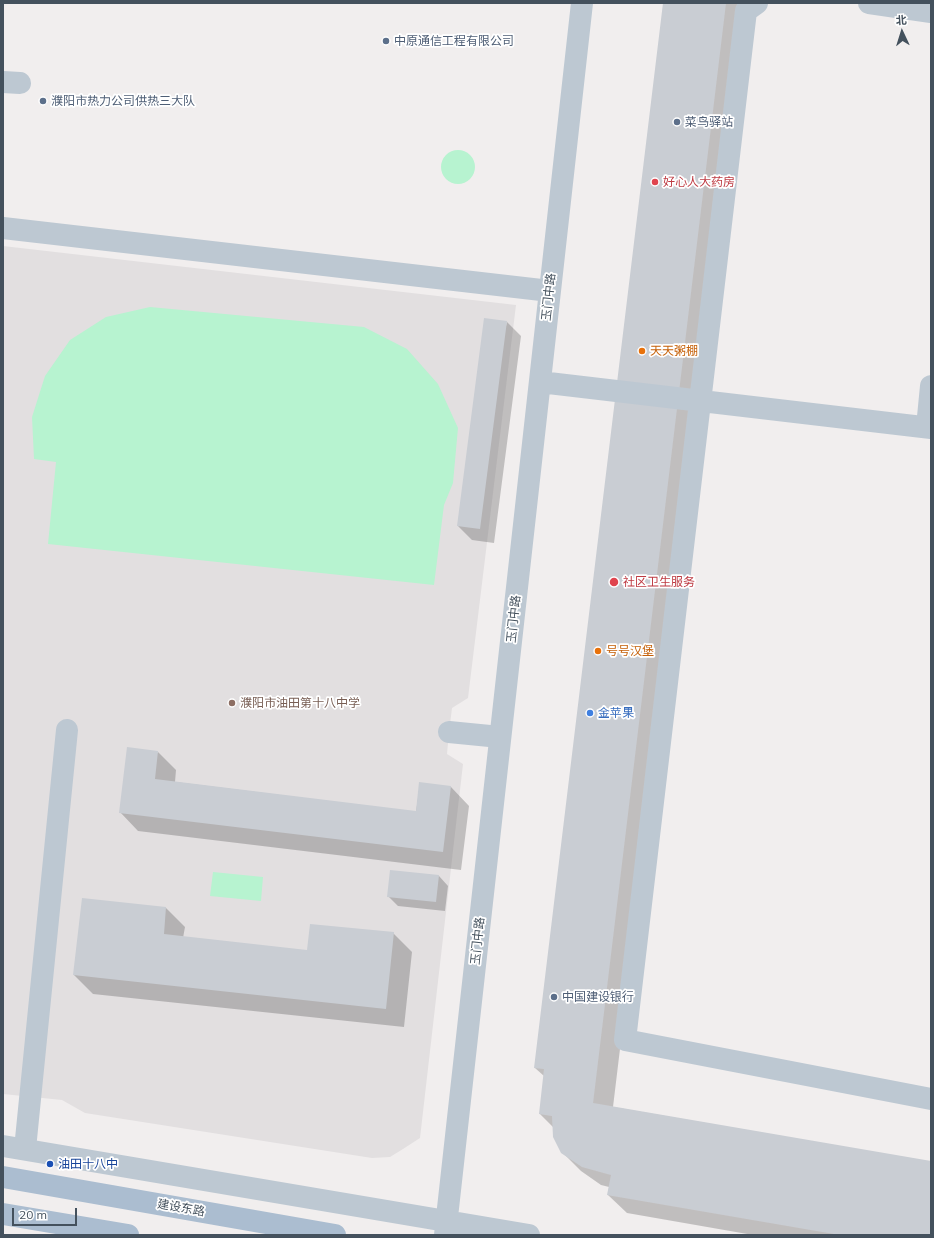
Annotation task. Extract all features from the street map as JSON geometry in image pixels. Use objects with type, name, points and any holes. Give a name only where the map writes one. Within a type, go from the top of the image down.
[{"type":"main road","name":"建设东路","points":[[3,1177],[335,1235]]},
{"type":"main road","points":[[3,1214],[128,1235]]},
{"type":"street","name":"玉门中路","points":[[446,1228],[582,3]]},
{"type":"street","points":[[757,3],[746,11],[625,1040],[931,1099]]},
{"type":"street","points":[[869,3],[931,12]]},
{"type":"street","points":[[3,228],[550,291]]},
{"type":"street","points":[[540,382],[929,428],[931,386]]},
{"type":"street","points":[[25,1149],[67,730]]},
{"type":"street","points":[[449,732],[500,738]]},
{"type":"street","points":[[3,1146],[446,1228],[529,1235]]},
{"type":"shaded area","name":"濮阳市油田第十八中学","points":[[3,246],[516,305],[468,698],[452,708],[449,732],[447,754],[463,764],[420,1138],[390,1157],[372,1158],[85,1113],[62,1100],[3,1094]]},
{"type":"green space","points":[[455,150],[461,150],[465,151],[472,157],[475,167],[474,174],[468,181],[461,184],[455,184],[451,183],[444,177],[441,170],[441,164],[442,160],[448,153]]},
{"type":"green space","points":[[150,307],[364,327],[407,349],[438,384],[458,428],[453,483],[444,505],[434,585],[48,544],[56,462],[34,459],[32,417],[45,376],[70,340],[106,317]]},
{"type":"green space","points":[[213,872],[263,877],[261,901],[210,896]]},
{"type":"building","points":[[663,3],[726,3],[593,1103],[931,1161],[931,1235],[840,1235],[607,1195],[611,1175],[582,1167],[561,1153],[553,1137],[552,1116],[539,1114],[544,1069],[534,1068]]},
{"type":"building","points":[[484,318],[507,321],[480,529],[457,526]]},
{"type":"building","points":[[127,747],[158,751],[155,779],[416,811],[419,782],[451,786],[443,852],[119,813]]},
{"type":"building","points":[[390,870],[439,875],[436,902],[387,897]]},
{"type":"building","points":[[82,898],[166,907],[164,934],[307,950],[310,924],[394,932],[386,1009],[73,975]]},
{"type":"place","name":"中原通信工程有限公司","points":[[386,41]]},
{"type":"place","name":"濮阳市热力公司供热三大队","points":[[43,101]]},
{"type":"place","name":"菜鸟驿站","points":[[677,122]]},
{"type":"place","name":"好心人大药房","points":[[655,182]]},
{"type":"place","name":"天天粥棚","points":[[642,351]]},
{"type":"place","name":"社区卫生服务","points":[[614,582]]},
{"type":"place","name":"号号汉堡","points":[[598,651]]},
{"type":"place","name":"濮阳市油田第十八中学","points":[[232,703]]},
{"type":"place","name":"金苹果","points":[[590,713]]},
{"type":"place","name":"中国建设银行","points":[[554,997]]},
{"type":"place","name":"油田十八中","points":[[50,1164]]}]
